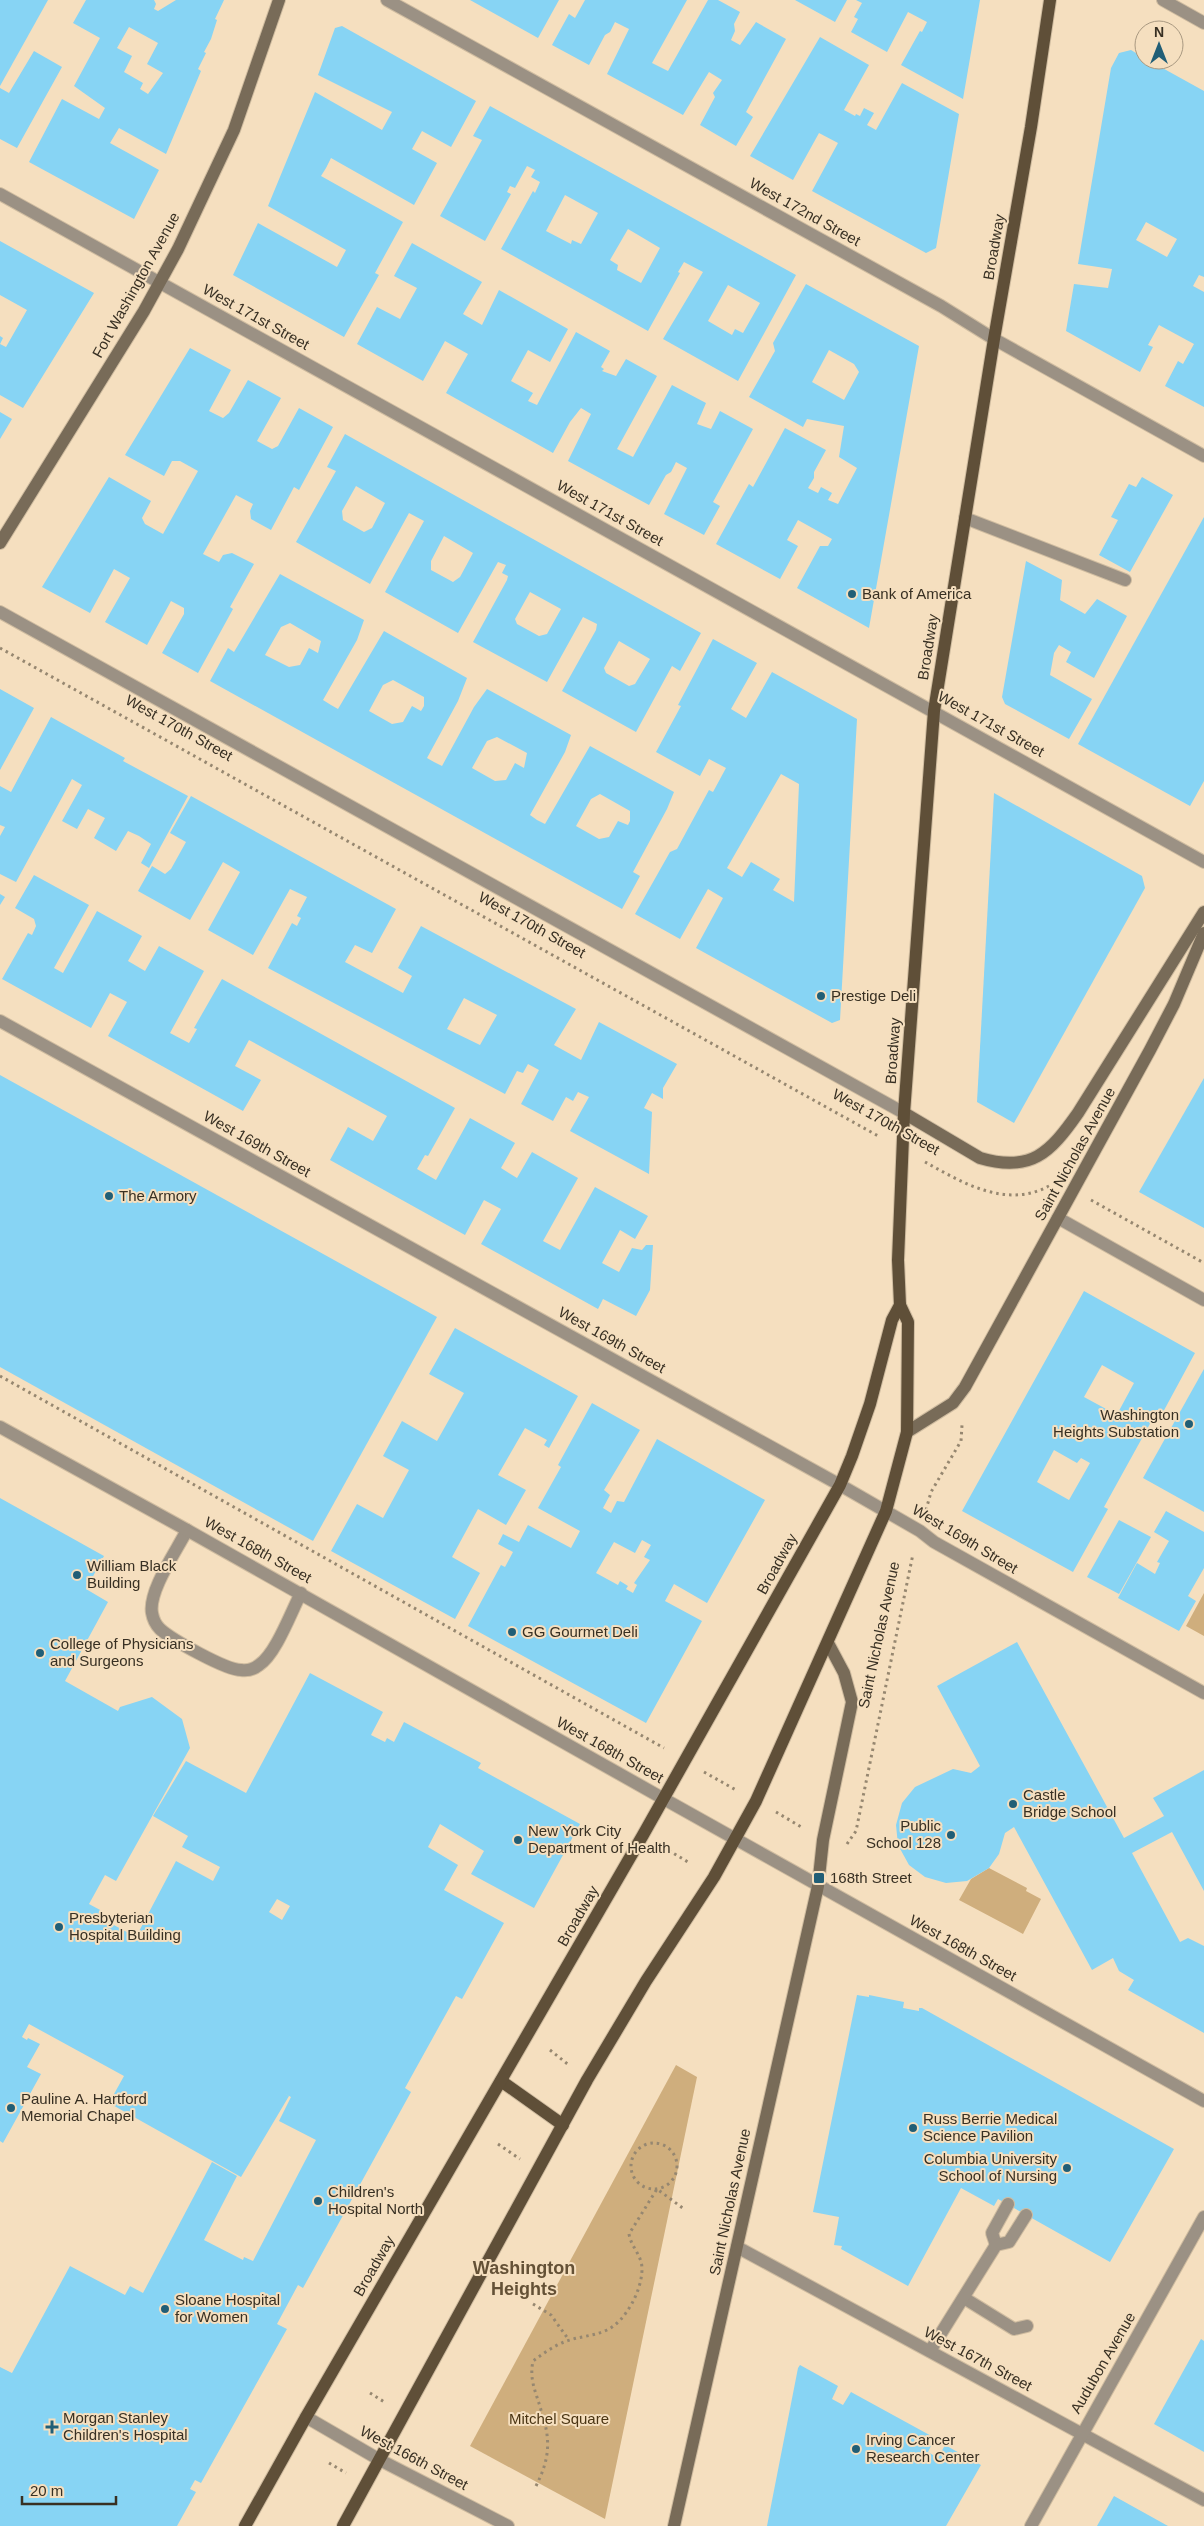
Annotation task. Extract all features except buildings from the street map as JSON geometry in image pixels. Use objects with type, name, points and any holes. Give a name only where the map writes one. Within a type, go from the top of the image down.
[{"type":"main road","name":"Fort Washington Avenue","points":[[0,543],[160,283],[234,130],[280,0]]},
{"type":"main road","name":"Broadway","points":[[343,2526],[563,2125],[646,1981],[714,1877],[756,1801],[886,1511],[907,1432],[908,1322],[900,1305],[898,1260],[902,1150],[934,712],[994,339],[1031,127],[1050,0]]},
{"type":"main road","name":"Saint Nicholas Avenue","points":[[904,1113],[980,1158],[992,1162],[1017,1164],[1042,1154],[1055,1142],[1078,1113],[1204,912]]},
{"type":"main road","name":"Saint Nicholas Avenue","points":[[907,1432],[953,1403],[965,1387],[1174,1004],[1204,933]]},
{"type":"main road","name":"Broadway","points":[[245,2526],[306,2417],[664,1800],[840,1485],[870,1404],[892,1320],[900,1305]]},
{"type":"main road","name":"Saint Nicholas Avenue","points":[[674,2526],[804,1940],[818,1886],[825,1830],[852,1702],[844,1673],[828,1642]]},
{"type":"main road","points":[[501,2081],[563,2125]]},
{"type":"street","name":"West 172nd Street","points":[[387,0],[941,306],[994,339],[1204,456]]},
{"type":"street","points":[[1163,0],[1204,23]]},
{"type":"street","name":"West 171st Street","points":[[0,194],[1204,862]]},
{"type":"street","points":[[965,518],[1125,580]]},
{"type":"street","name":"West 170th Street","points":[[0,612],[904,1113]]},
{"type":"street","name":"West 169th Street","points":[[0,1020],[840,1485],[920,1531],[934,1542],[1204,1693]]},
{"type":"street","points":[[1058,1218],[1204,1300]]},
{"type":"street","name":"West 168th Street","points":[[0,1427],[301,1593],[664,1800],[1204,2101]]},
{"type":"street","points":[[188,1530],[156,1590],[151,1611],[154,1621],[161,1630],[188,1647],[240,1670],[251,1670],[260,1665],[269,1656],[301,1593]]},
{"type":"street","points":[[996,2245],[992,2233],[1008,2204]]},
{"type":"street","points":[[930,2352],[996,2245],[1009,2242],[1026,2215]]},
{"type":"street","name":"Audubon Avenue","points":[[1031,2526],[1204,2217]]},
{"type":"street","name":"West 167th Street","points":[[737,2247],[1204,2500]]},
{"type":"street","points":[[964,2298],[1014,2329],[1028,2326]]},
{"type":"street","name":"West 166th Street","points":[[306,2417],[380,2460],[508,2526]]},
{"type":"path","name":"West 170th Street","points":[[0,648],[962,1182],[996,1194],[1027,1195],[1050,1186],[1055,1179]]},
{"type":"path","points":[[1074,1190],[1204,1263]]},
{"type":"path","points":[[0,1376],[664,1748]]},
{"type":"path","name":"Saint Nicholas Avenue","points":[[842,1851],[856,1830],[909,1566],[931,1492],[961,1441],[965,1387]]},
{"type":"path","points":[[704,1772],[741,1793]]},
{"type":"path","points":[[781,1816],[808,1831]]},
{"type":"path","points":[[663,1847],[688,1862]]},
{"type":"path","points":[[550,2050],[577,2072]]},
{"type":"path","points":[[536,2486],[545,2468],[548,2440],[530,2373],[533,2361],[549,2349],[569,2340],[592,2336],[609,2329],[619,2320],[635,2298],[641,2283],[642,2268],[629,2234],[657,2189],[671,2182],[675,2175],[676,2159],[665,2146],[650,2144],[636,2152],[631,2167],[636,2181],[642,2186],[657,2189],[684,2208]]},
{"type":"path","points":[[533,2304],[551,2315],[569,2340]]},
{"type":"green space","points":[[1204,1593],[1204,1636],[1186,1626]]},
{"type":"green space","points":[[989,1868],[1027,1888],[1026,1891],[1041,1899],[1023,1934],[959,1900],[971,1879]]},
{"type":"green space","name":"Mitchel Square","points":[[676,2065],[697,2077],[605,2519],[470,2446]]},
{"type":"place","name":"Bank of America","points":[[852,594]]},
{"type":"place","name":"Prestige Deli","points":[[821,996]]},
{"type":"place","name":"The Armory","points":[[109,1196]]},
{"type":"place","name":"Washington Heights Substation","points":[[1189,1424]]},
{"type":"place","name":"William Black Building","points":[[77,1575]]},
{"type":"place","name":"GG Gourmet Deli","points":[[512,1632]]},
{"type":"place","name":"College of Physicians and Surgeons","points":[[40,1653]]},
{"type":"place","name":"Castle Bridge School","points":[[1013,1804]]},
{"type":"place","name":"Public School 128","points":[[951,1835]]},
{"type":"place","name":"New York City Department of Health","points":[[518,1840]]},
{"type":"place","name":"168th Street","points":[[819,1878]]},
{"type":"place","name":"Presbyterian Hospital Building","points":[[59,1927]]},
{"type":"place","name":"Pauline A. Hartford Memorial Chapel","points":[[11,2108]]},
{"type":"place","name":"Russ Berrie Medical Science Pavilion","points":[[913,2128]]},
{"type":"place","name":"Columbia University School of Nursing","points":[[1067,2168]]},
{"type":"place","name":"Children's Hospital North","points":[[318,2201]]},
{"type":"place","name":"Sloane Hospital for Women","points":[[165,2309]]},
{"type":"place","name":"Morgan Stanley Children's Hospital","points":[[52,2427]]},
{"type":"place","name":"Irving Cancer Research Center","points":[[856,2449]]},
{"type":"district","name":"Washington Heights","points":[[524,2278]]}]
